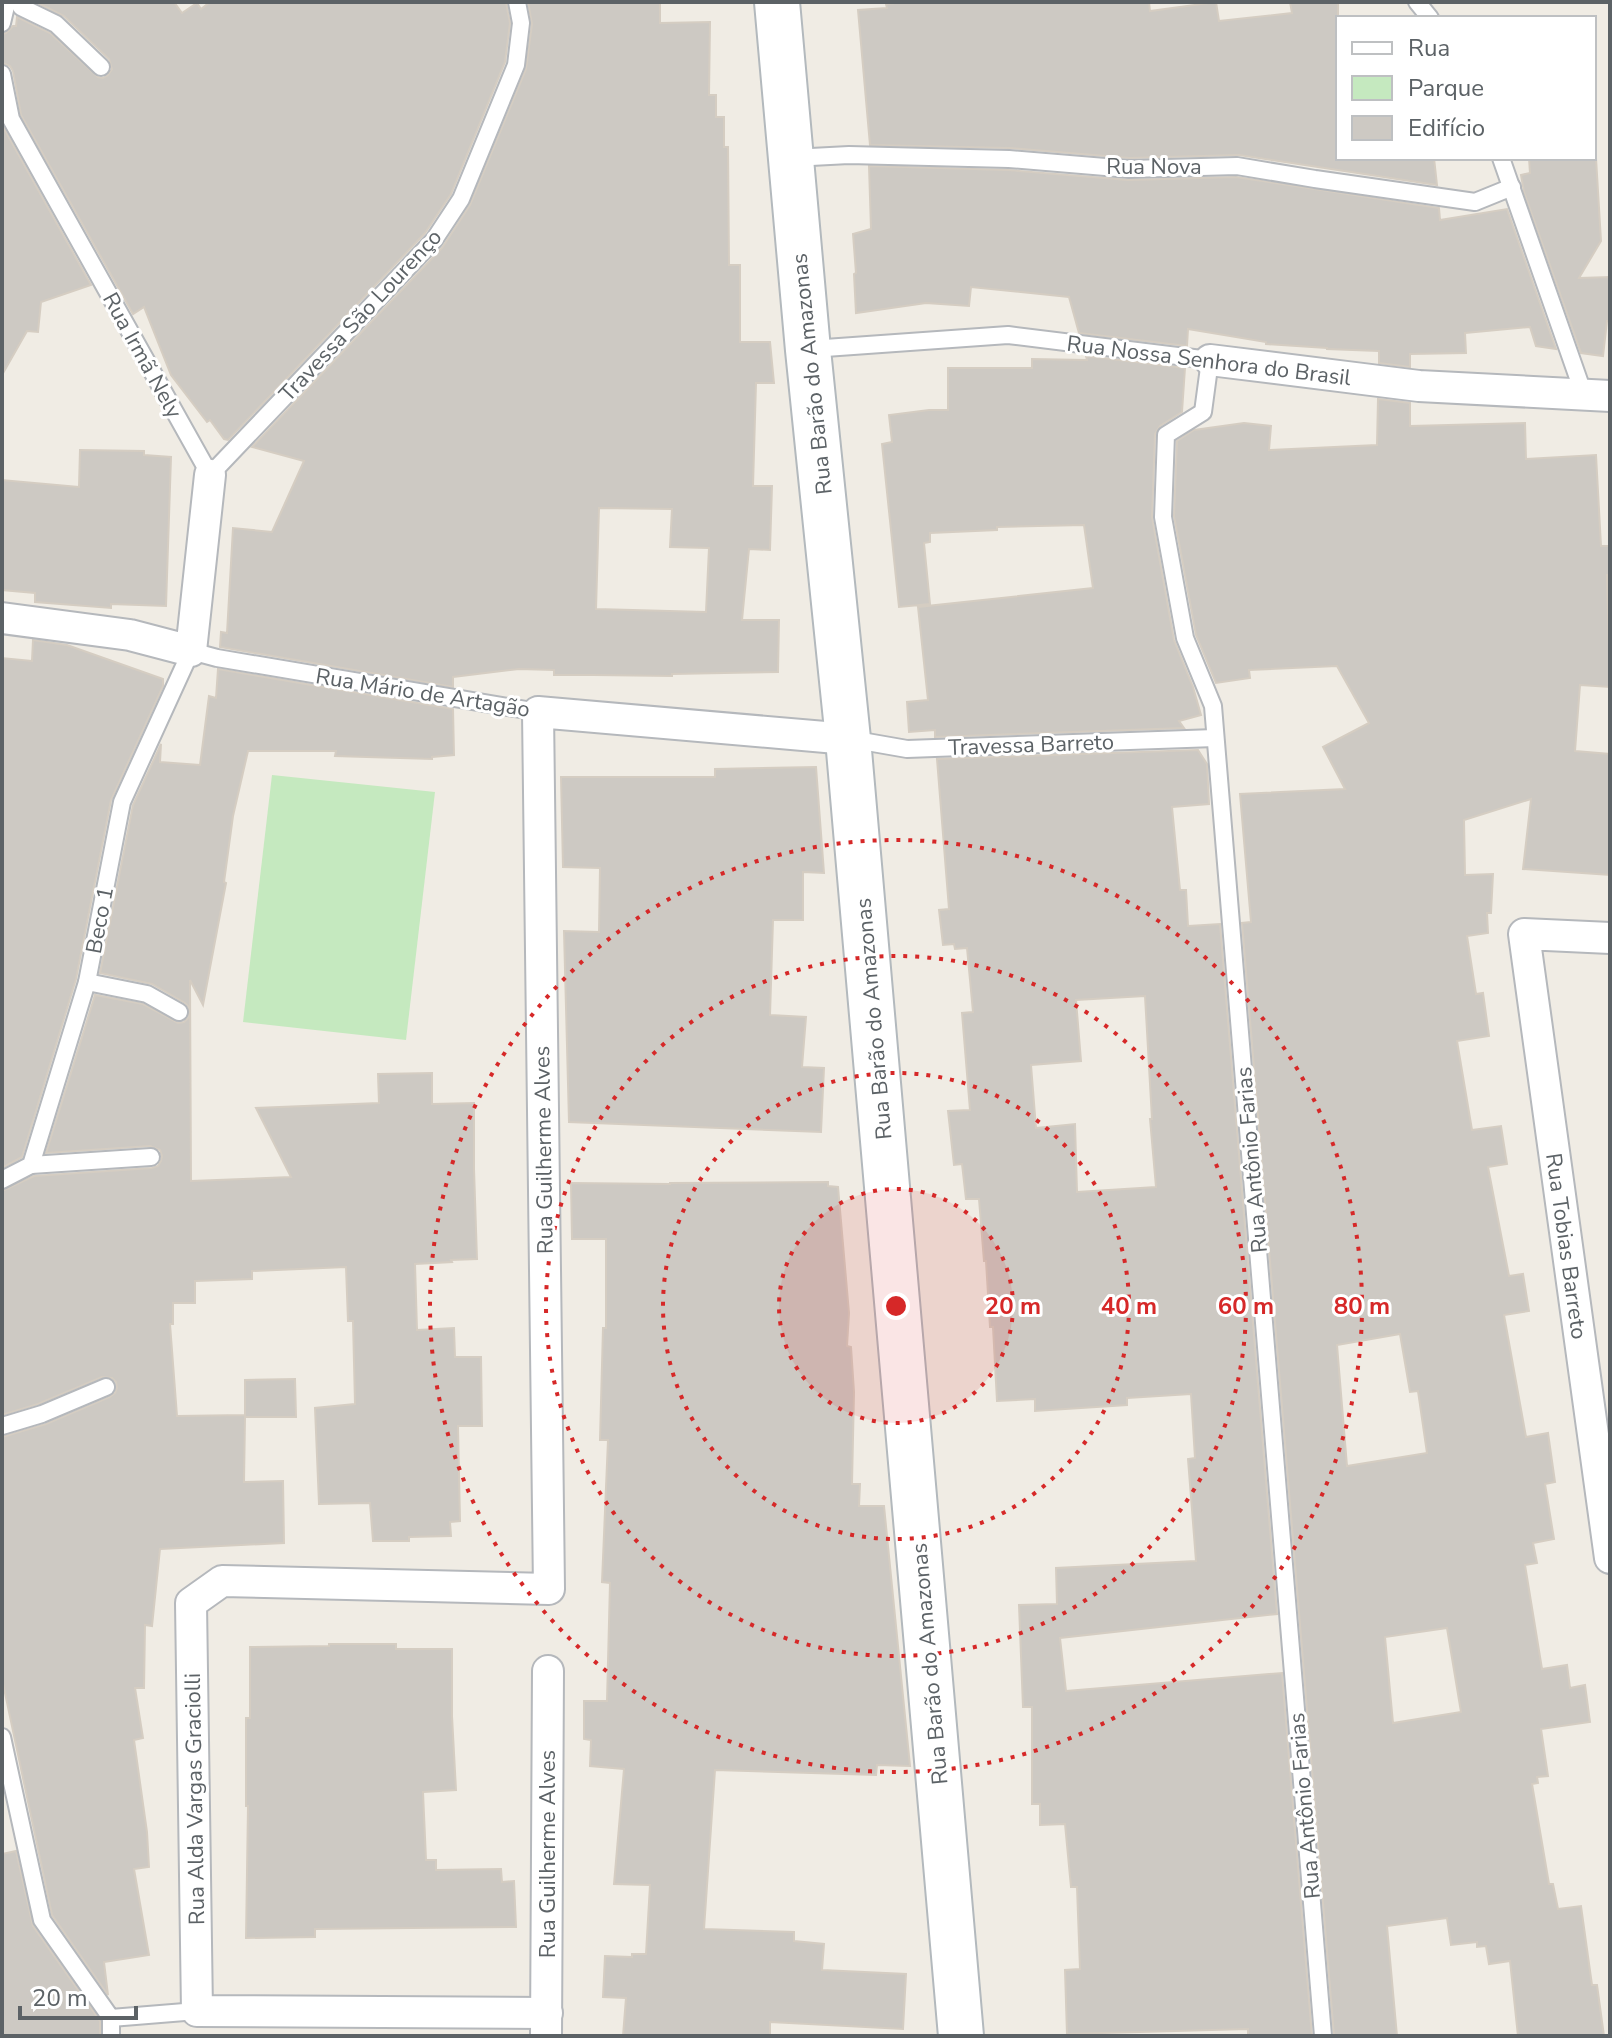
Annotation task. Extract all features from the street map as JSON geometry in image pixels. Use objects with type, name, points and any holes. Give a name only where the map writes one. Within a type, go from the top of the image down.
[{"type":"street","name":"Rua Barão do Amazonas","points":[[777,2],[808,350],[848,739],[961,2036]]},
{"type":"street","name":"Rua Nossa Senhora do Brasil","points":[[1210,360],[1419,386],[1597,395]]},
{"type":"street","points":[[191,651],[210,475]]},
{"type":"street","name":"Rua Mário de Artagão","points":[[2,618],[130,635],[191,651]]},
{"type":"street","name":"Rua Mário de Artagão","points":[[538,712],[848,739]]},
{"type":"street","name":"Rua Guilherme Alves","points":[[538,712],[549,1589]]},
{"type":"street","name":"Rua Tobias Barreto","points":[[1610,938],[1524,934],[1610,1558]]},
{"type":"street","name":"Rua Alda Vargas Graciolli","points":[[197,2011],[191,1603],[222,1581],[549,1589]]},
{"type":"street","name":"Rua Guilherme Alves","points":[[546,2024],[548,1671]]},
{"type":"street","points":[[197,2011],[546,2024]]},
{"type":"lane","points":[[2,23],[7,2]]},
{"type":"lane","points":[[18,2],[21,7],[56,24],[101,67]]},
{"type":"lane","name":"Travessa São Lourenço","points":[[210,475],[434,240],[461,199],[516,65],[521,23],[517,2]]},
{"type":"lane","name":"Rua Irmã Nely","points":[[2,74],[11,119],[210,475]]},
{"type":"lane","name":"Rua Nova","points":[[791,158],[849,155],[1009,159],[1129,169],[1237,166],[1475,202],[1512,187]]},
{"type":"lane","points":[[1502,160],[1597,395]]},
{"type":"lane","name":"Rua Nossa Senhora do Brasil","points":[[808,350],[1008,335],[1210,360]]},
{"type":"lane","name":"Rua Antônio Farias","points":[[1210,360],[1203,412],[1166,435],[1163,517],[1185,638],[1213,706],[1323,2036]]},
{"type":"lane","name":"Rua Mário de Artagão","points":[[191,651],[538,712]]},
{"type":"lane","name":"Beco 1","points":[[31,1165],[87,982],[122,802],[191,651]]},
{"type":"lane","name":"Travessa Barreto","points":[[848,739],[907,749],[1215,738]]},
{"type":"lane","points":[[87,982],[147,994],[179,1012]]},
{"type":"lane","points":[[2,1180],[31,1165],[151,1157]]},
{"type":"lane","points":[[2,1426],[42,1414],[106,1387]]},
{"type":"lane","points":[[2,1737],[42,1920],[111,2018],[111,2036]]},
{"type":"lane","points":[[111,2018],[197,2011]]},
{"type":"green space","points":[[272,775],[435,792],[406,1040],[243,1022]]},
{"type":"building","points":[[36,2],[174,2],[182,13],[197,3],[201,9],[210,2],[506,2],[510,23],[505,62],[451,194],[425,233],[228,440],[210,420],[207,422],[171,375],[144,307],[133,314],[21,115],[13,71],[2,63],[2,34],[16,26],[17,17],[50,33],[98,77],[103,78],[112,69],[109,59],[64,16]]},
{"type":"building","points":[[528,2],[660,2],[660,23],[710,22],[709,95],[716,95],[716,117],[724,117],[724,147],[728,147],[729,265],[740,265],[740,342],[770,342],[774,383],[756,383],[753,486],[772,486],[770,550],[749,549],[742,620],[779,620],[778,672],[672,676],[554,675],[554,670],[519,669],[453,677],[453,687],[220,647],[221,632],[227,633],[233,528],[272,532],[304,461],[252,447],[442,248],[470,205],[526,69],[532,24]],"holes":[[[599,508],[672,509],[670,547],[709,548],[706,612],[596,609]]]},
{"type":"building","points":[[1149,2],[1150,11],[1216,2],[1219,21],[1292,13],[1290,2],[1338,2],[1336,160],[1434,160],[1437,185],[1239,155],[1129,158],[1009,148],[870,145],[858,10],[887,8],[886,4]]},
{"type":"building","points":[[2,125],[91,285],[41,302],[38,332],[27,331],[2,375]]},
{"type":"building","points":[[1596,158],[1601,241],[1579,278],[1610,277],[1610,321],[1607,321],[1603,356],[1581,353],[1524,192],[1521,175],[1530,173],[1529,160]]},
{"type":"building","points":[[869,166],[1008,170],[1128,180],[1236,177],[1439,208],[1440,220],[1507,209],[1556,349],[1536,346],[1530,327],[1465,333],[1466,353],[1410,354],[1410,367],[1379,363],[1379,351],[1266,344],[1188,329],[1187,346],[1079,333],[1069,297],[971,287],[969,306],[926,303],[856,313],[853,234],[871,229]]},
{"type":"building","points":[[1086,356],[1185,368],[1182,412],[1160,426],[1155,434],[1152,517],[1174,640],[1201,715],[1179,721],[1184,728],[935,737],[935,730],[909,732],[907,702],[928,700],[918,607],[1093,588],[1084,525],[997,527],[997,530],[930,533],[930,542],[924,543],[930,604],[899,607],[882,444],[892,442],[889,415],[948,410],[948,368],[1032,368],[1032,359],[1087,360]]},
{"type":"building","points":[[1378,399],[1410,403],[1410,426],[1525,423],[1526,459],[1596,455],[1601,546],[1610,546],[1610,575],[1607,575],[1610,687],[1580,685],[1575,751],[1610,754],[1610,875],[1523,869],[1531,799],[1464,820],[1465,875],[1493,874],[1491,913],[1487,913],[1488,933],[1467,936],[1476,994],[1483,993],[1489,1036],[1457,1041],[1472,1130],[1501,1126],[1507,1164],[1488,1167],[1509,1276],[1523,1274],[1529,1311],[1504,1315],[1526,1437],[1548,1433],[1555,1482],[1545,1484],[1554,1539],[1533,1543],[1537,1563],[1525,1565],[1542,1669],[1567,1665],[1570,1688],[1585,1685],[1590,1722],[1541,1729],[1548,1776],[1537,1777],[1538,1783],[1532,1784],[1549,1884],[1553,1884],[1558,1909],[1581,1906],[1592,1985],[1597,1985],[1604,2036],[1518,2036],[1510,1961],[1489,1964],[1486,1946],[1477,1947],[1477,1942],[1451,1945],[1447,1918],[1387,1926],[1397,2036],[1334,2036],[1242,923],[1251,922],[1240,794],[1345,789],[1323,747],[1369,723],[1337,666],[1249,670],[1250,678],[1216,683],[1196,635],[1174,516],[1177,441],[1194,430],[1244,423],[1271,426],[1269,450],[1377,445]],"holes":[[[1400,1334],[1410,1392],[1418,1391],[1427,1453],[1347,1466],[1337,1345]],[[1447,1628],[1461,1712],[1393,1723],[1385,1637]]]},
{"type":"building","points":[[80,450],[144,451],[144,455],[171,457],[166,606],[111,604],[111,608],[35,602],[35,593],[2,590],[2,480],[79,487]]},
{"type":"building","points":[[33,640],[67,645],[163,679],[163,686],[111,800],[76,979],[22,1157],[2,1168],[2,658],[32,661]]},
{"type":"building","points":[[218,669],[453,709],[454,755],[432,759],[335,756],[336,751],[248,751],[233,816],[226,883],[203,1005],[190,980],[191,1181],[291,1177],[256,1108],[379,1103],[378,1074],[432,1073],[432,1104],[474,1103],[477,1259],[415,1264],[417,1330],[454,1328],[455,1357],[481,1357],[482,1426],[458,1426],[460,1521],[450,1522],[451,1536],[373,1541],[370,1503],[319,1504],[315,1408],[355,1404],[353,1321],[348,1321],[346,1267],[252,1271],[252,1279],[195,1281],[195,1303],[173,1303],[173,1324],[170,1324],[177,1416],[245,1415],[245,1380],[295,1379],[296,1417],[245,1417],[244,1482],[283,1481],[284,1543],[160,1549],[152,1626],[145,1625],[144,1688],[135,1688],[143,1738],[134,1740],[149,1867],[134,1869],[149,1955],[104,1962],[108,1995],[52,1915],[2,1679],[2,1437],[46,1424],[110,1397],[117,1388],[112,1378],[102,1377],[38,1404],[2,1415],[2,1191],[34,1176],[152,1168],[161,1161],[160,1150],[150,1146],[46,1153],[95,995],[143,1004],[178,1023],[189,1017],[189,1007],[185,1003],[152,984],[100,973],[133,805],[161,744],[160,762],[200,765],[209,696],[216,698]]},
{"type":"building","points":[[1198,750],[1207,764],[1209,804],[1172,807],[1180,890],[1186,890],[1188,926],[1220,924],[1277,1614],[1060,1638],[1066,1691],[1282,1673],[1312,2036],[1248,2036],[1248,2029],[1067,2034],[1065,1970],[1080,1969],[1077,1887],[1071,1887],[1065,1824],[1040,1825],[1040,1804],[1032,1804],[1032,1707],[1023,1707],[1019,1605],[1057,1604],[1056,1568],[1196,1561],[1188,1459],[1195,1458],[1191,1394],[1127,1398],[1127,1405],[1035,1411],[1035,1399],[997,1401],[993,1327],[990,1327],[979,1199],[966,1199],[962,1164],[954,1165],[948,1111],[970,1110],[962,1013],[973,1012],[967,948],[955,949],[954,944],[943,945],[939,910],[949,909],[937,759]],"holes":[[[1145,996],[1156,1187],[1077,1192],[1075,1124],[1036,1128],[1031,1065],[1081,1061],[1076,1000]]]},
{"type":"building","points":[[816,767],[824,873],[803,872],[803,920],[773,920],[770,1015],[806,1017],[802,1067],[824,1068],[821,1132],[569,1122],[564,931],[599,932],[600,868],[563,867],[561,777],[715,777],[715,769]]},
{"type":"building","points":[[828,1182],[828,1186],[838,1187],[849,1313],[847,1346],[851,1347],[854,1392],[852,1484],[860,1484],[859,1506],[884,1506],[910,1766],[877,1765],[876,1775],[715,1770],[704,1929],[794,1932],[794,1941],[824,1944],[822,1970],[906,1974],[903,2029],[770,2022],[770,2036],[623,2036],[626,1998],[603,1997],[605,1956],[646,1954],[650,1885],[614,1884],[624,1769],[590,1766],[591,1740],[584,1739],[584,1701],[607,1701],[610,1583],[602,1582],[608,1440],[600,1440],[603,1328],[606,1328],[606,1239],[572,1239],[571,1183]]},
{"type":"building","points":[[396,1644],[396,1649],[452,1649],[456,1790],[423,1792],[426,1860],[436,1860],[436,1870],[501,1869],[502,1882],[514,1881],[516,1927],[315,1929],[315,1937],[246,1938],[246,1718],[250,1718],[250,1647]]},
{"type":"building","points":[[16,1851],[33,1926],[100,2021],[100,2036],[2,2036],[2,1854]]}]
